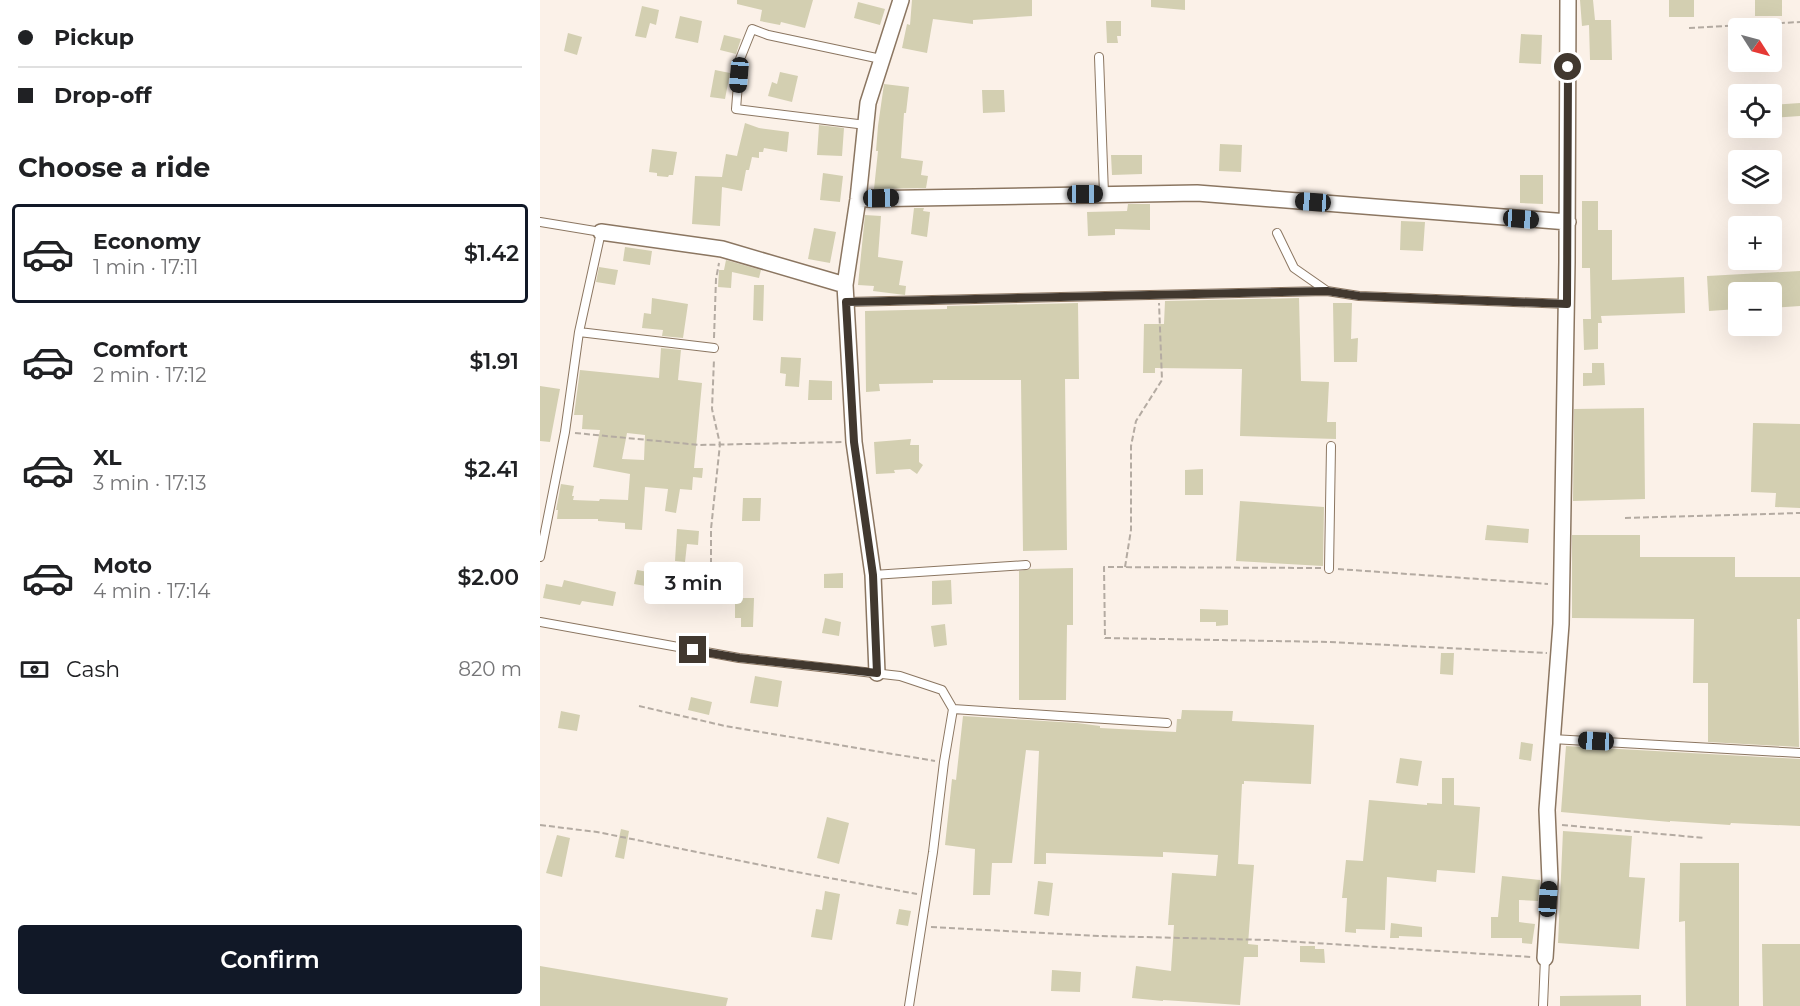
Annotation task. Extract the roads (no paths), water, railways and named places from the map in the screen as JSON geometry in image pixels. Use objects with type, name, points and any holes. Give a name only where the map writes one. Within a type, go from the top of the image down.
[{"type":"street","points":[[877,673],[873,575],[854,442],[845,285],[858,199],[868,104],[901,0]]},
{"type":"street","points":[[1545,958],[1550,880],[1548,824],[1552,739],[1561,624],[1568,222],[1568,0]]},
{"type":"street","points":[[858,199],[1197,193],[1568,222]]},
{"type":"street","points":[[602,231],[722,249],[845,285]]},
{"type":"lane","points":[[866,125],[736,109],[741,59],[752,29],[768,35],[881,59]]},
{"type":"lane","points":[[1099,57],[1104,194]]},
{"type":"lane","points":[[540,222],[602,231],[579,332],[565,432],[540,557]]},
{"type":"lane","points":[[1277,233],[1294,268],[1327,291]]},
{"type":"lane","points":[[846,302],[1327,291],[1359,296],[1567,304]]},
{"type":"lane","points":[[579,332],[714,348]]},
{"type":"lane","points":[[1329,568],[1331,446]]},
{"type":"lane","points":[[873,575],[1026,565]]},
{"type":"lane","points":[[540,622],[739,658],[900,676],[942,690],[953,709],[909,1006]]},
{"type":"lane","points":[[953,709],[1167,723]]},
{"type":"lane","points":[[1552,739],[1800,753]]},
{"type":"lane","points":[[1543,1006],[1545,958]]}]
